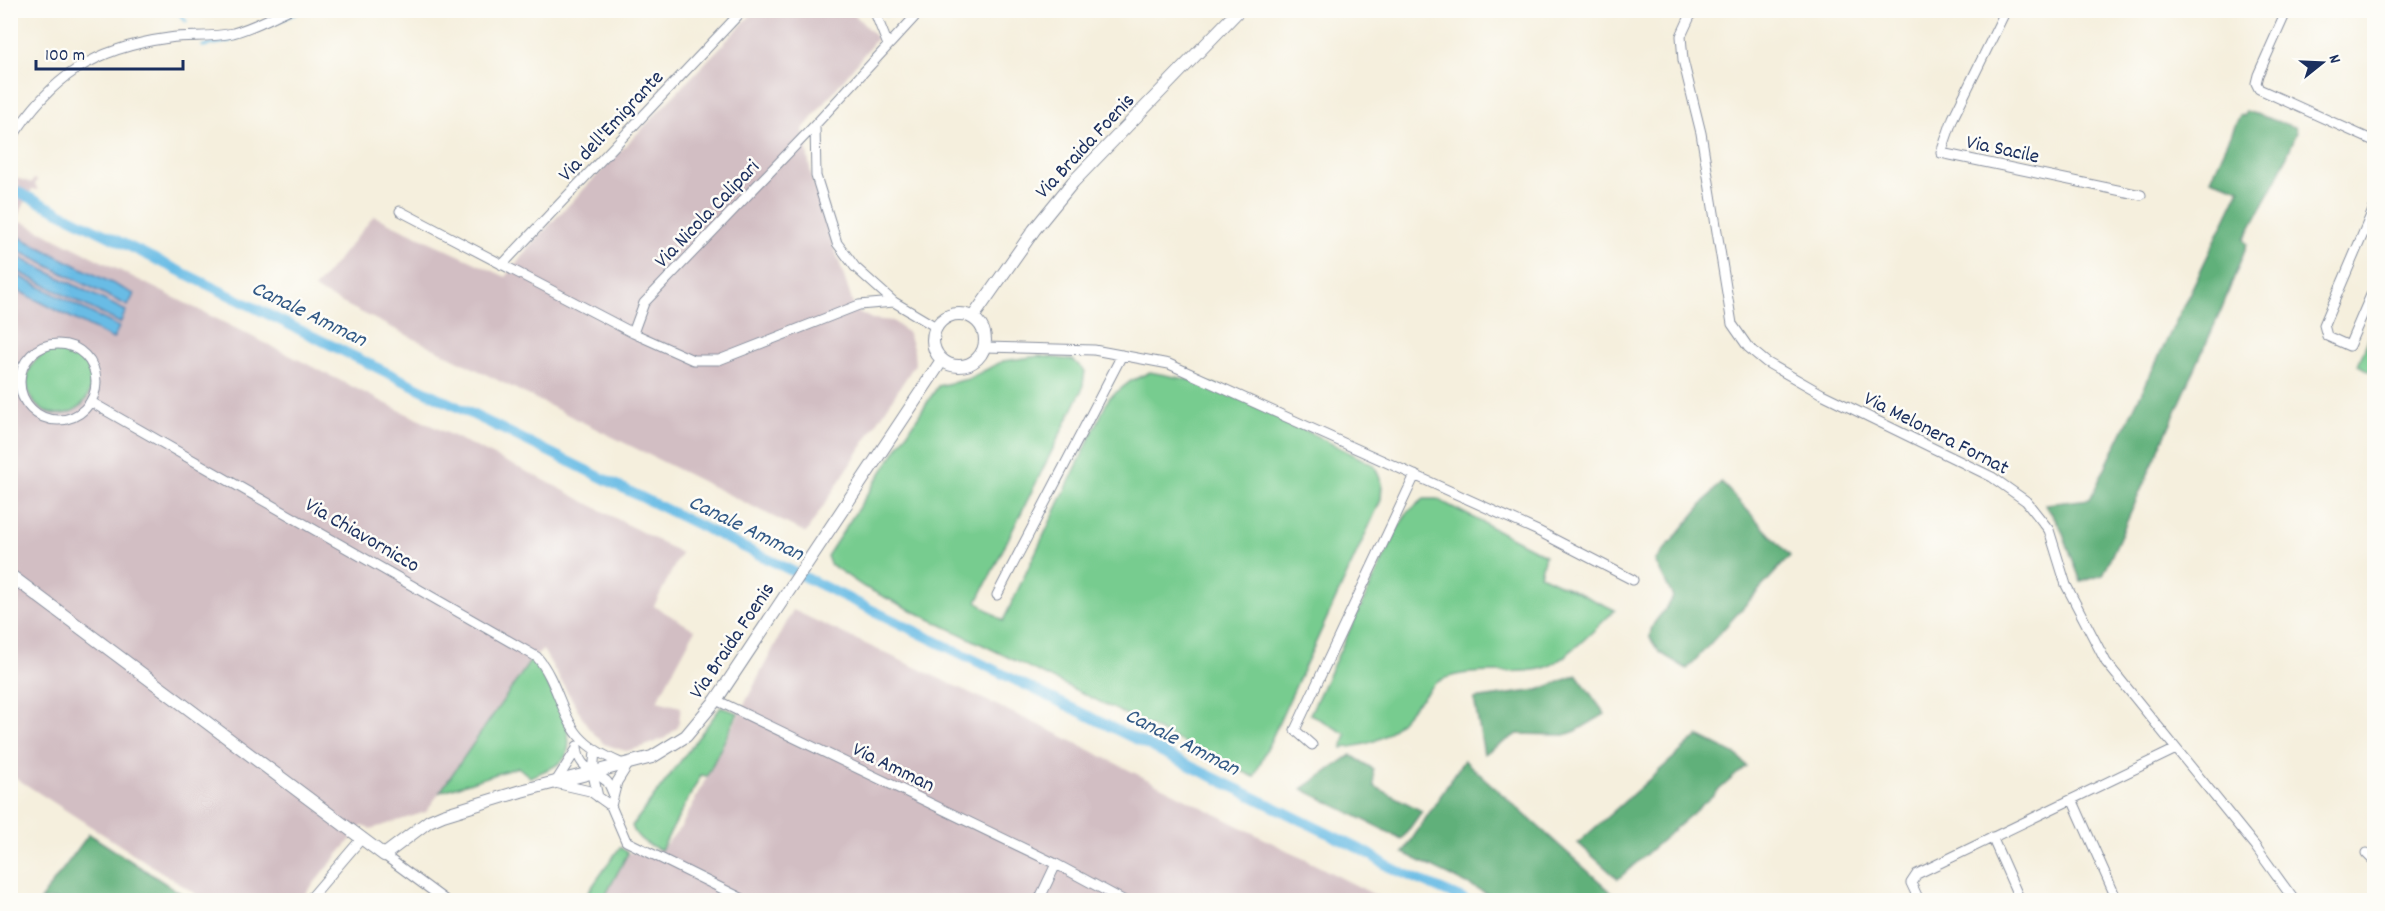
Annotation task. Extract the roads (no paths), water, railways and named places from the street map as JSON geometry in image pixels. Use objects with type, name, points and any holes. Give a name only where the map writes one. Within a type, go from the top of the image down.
[{"type":"street","points":[[10,141],[61,78],[84,62],[149,41],[230,33],[288,10]]},
{"type":"street","name":"Via dell'Emigrante","points":[[502,264],[743,10]]},
{"type":"street","points":[[874,10],[888,45]]},
{"type":"street","name":"Via Nicola Calipari","points":[[633,333],[644,303],[815,125],[921,10]]},
{"type":"street","name":"Via Braida Foenis","points":[[972,317],[1034,230],[1073,182],[1239,10]]},
{"type":"street","name":"Via Melonera Fornat","points":[[1693,10],[1681,36],[1683,60],[1701,132],[1732,324],[1748,347],[1766,362],[1822,394],[1992,477],[2026,501],[2049,530],[2066,585],[2106,662],[2294,900]]},
{"type":"street","name":"Via Sacile","points":[[2006,10],[1958,108],[1941,153],[2141,195]]},
{"type":"street","points":[[2287,10],[2258,75],[2256,83],[2259,89],[2374,141]]},
{"type":"street","points":[[815,125],[816,176],[837,243],[855,267],[894,302],[936,327]]},
{"type":"street","points":[[2374,208],[2324,325],[2326,336],[2349,345],[2374,288]]},
{"type":"street","points":[[400,211],[633,333],[693,360],[719,360],[859,305],[894,302]]},
{"type":"street","points":[[955,313],[972,317],[983,328],[985,347],[979,358],[969,364],[956,366],[942,360],[933,345],[936,327],[941,320],[955,313]]},
{"type":"street","points":[[48,344],[65,344],[79,349],[89,360],[96,374],[96,390],[91,402],[84,411],[69,419],[52,420],[40,416],[27,405],[21,392],[20,382],[25,362],[33,352],[48,344]]},
{"type":"street","points":[[985,347],[1094,350],[1169,364],[1538,531],[1633,579]]},
{"type":"street","points":[[997,595],[1122,355]]},
{"type":"street","name":"Via Braida Foenis","points":[[593,774],[652,757],[675,745],[700,721],[942,360]]},
{"type":"street","name":"Via Chiavornicco","points":[[91,402],[537,657],[547,668],[578,735],[595,750],[627,766]]},
{"type":"street","points":[[1312,745],[1294,730],[1415,475]]},
{"type":"street","points":[[10,575],[445,900]]},
{"type":"street","name":"Via Amman","points":[[716,700],[1056,864],[1123,900]]},
{"type":"street","points":[[555,783],[576,750],[578,735]]},
{"type":"street","points":[[1919,900],[1911,883],[1917,874],[2176,749]]},
{"type":"street","points":[[576,750],[584,765],[593,774],[606,780],[613,793]]},
{"type":"street","points":[[595,750],[593,774],[598,797]]},
{"type":"street","points":[[627,766],[613,793],[611,806],[626,841],[745,900]]},
{"type":"street","points":[[384,855],[429,821],[443,815],[593,774]]},
{"type":"street","points":[[555,783],[580,788],[611,806]]},
{"type":"street","points":[[2072,799],[2117,900]]},
{"type":"street","points":[[1992,837],[2020,900]]},
{"type":"street","points":[[309,900],[362,838]]},
{"type":"street","points":[[2366,853],[2374,861]]},
{"type":"street","points":[[1039,900],[1056,864]]},
{"type":"water","points":[[15,235],[134,294],[128,306],[11,247]]},
{"type":"water","points":[[10,253],[126,311],[120,323],[11,268]]},
{"type":"water","points":[[11,272],[119,327],[113,339],[11,287]]},
{"type":"waterway","points":[[176,10],[186,21]]},
{"type":"waterway","points":[[884,10],[886,15]]},
{"type":"waterway","points":[[260,28],[297,13]]},
{"type":"waterway","points":[[203,46],[226,42],[251,32]]},
{"type":"waterway","name":"Canale Amman","points":[[10,188],[1368,853],[1389,867],[1465,900]]}]
